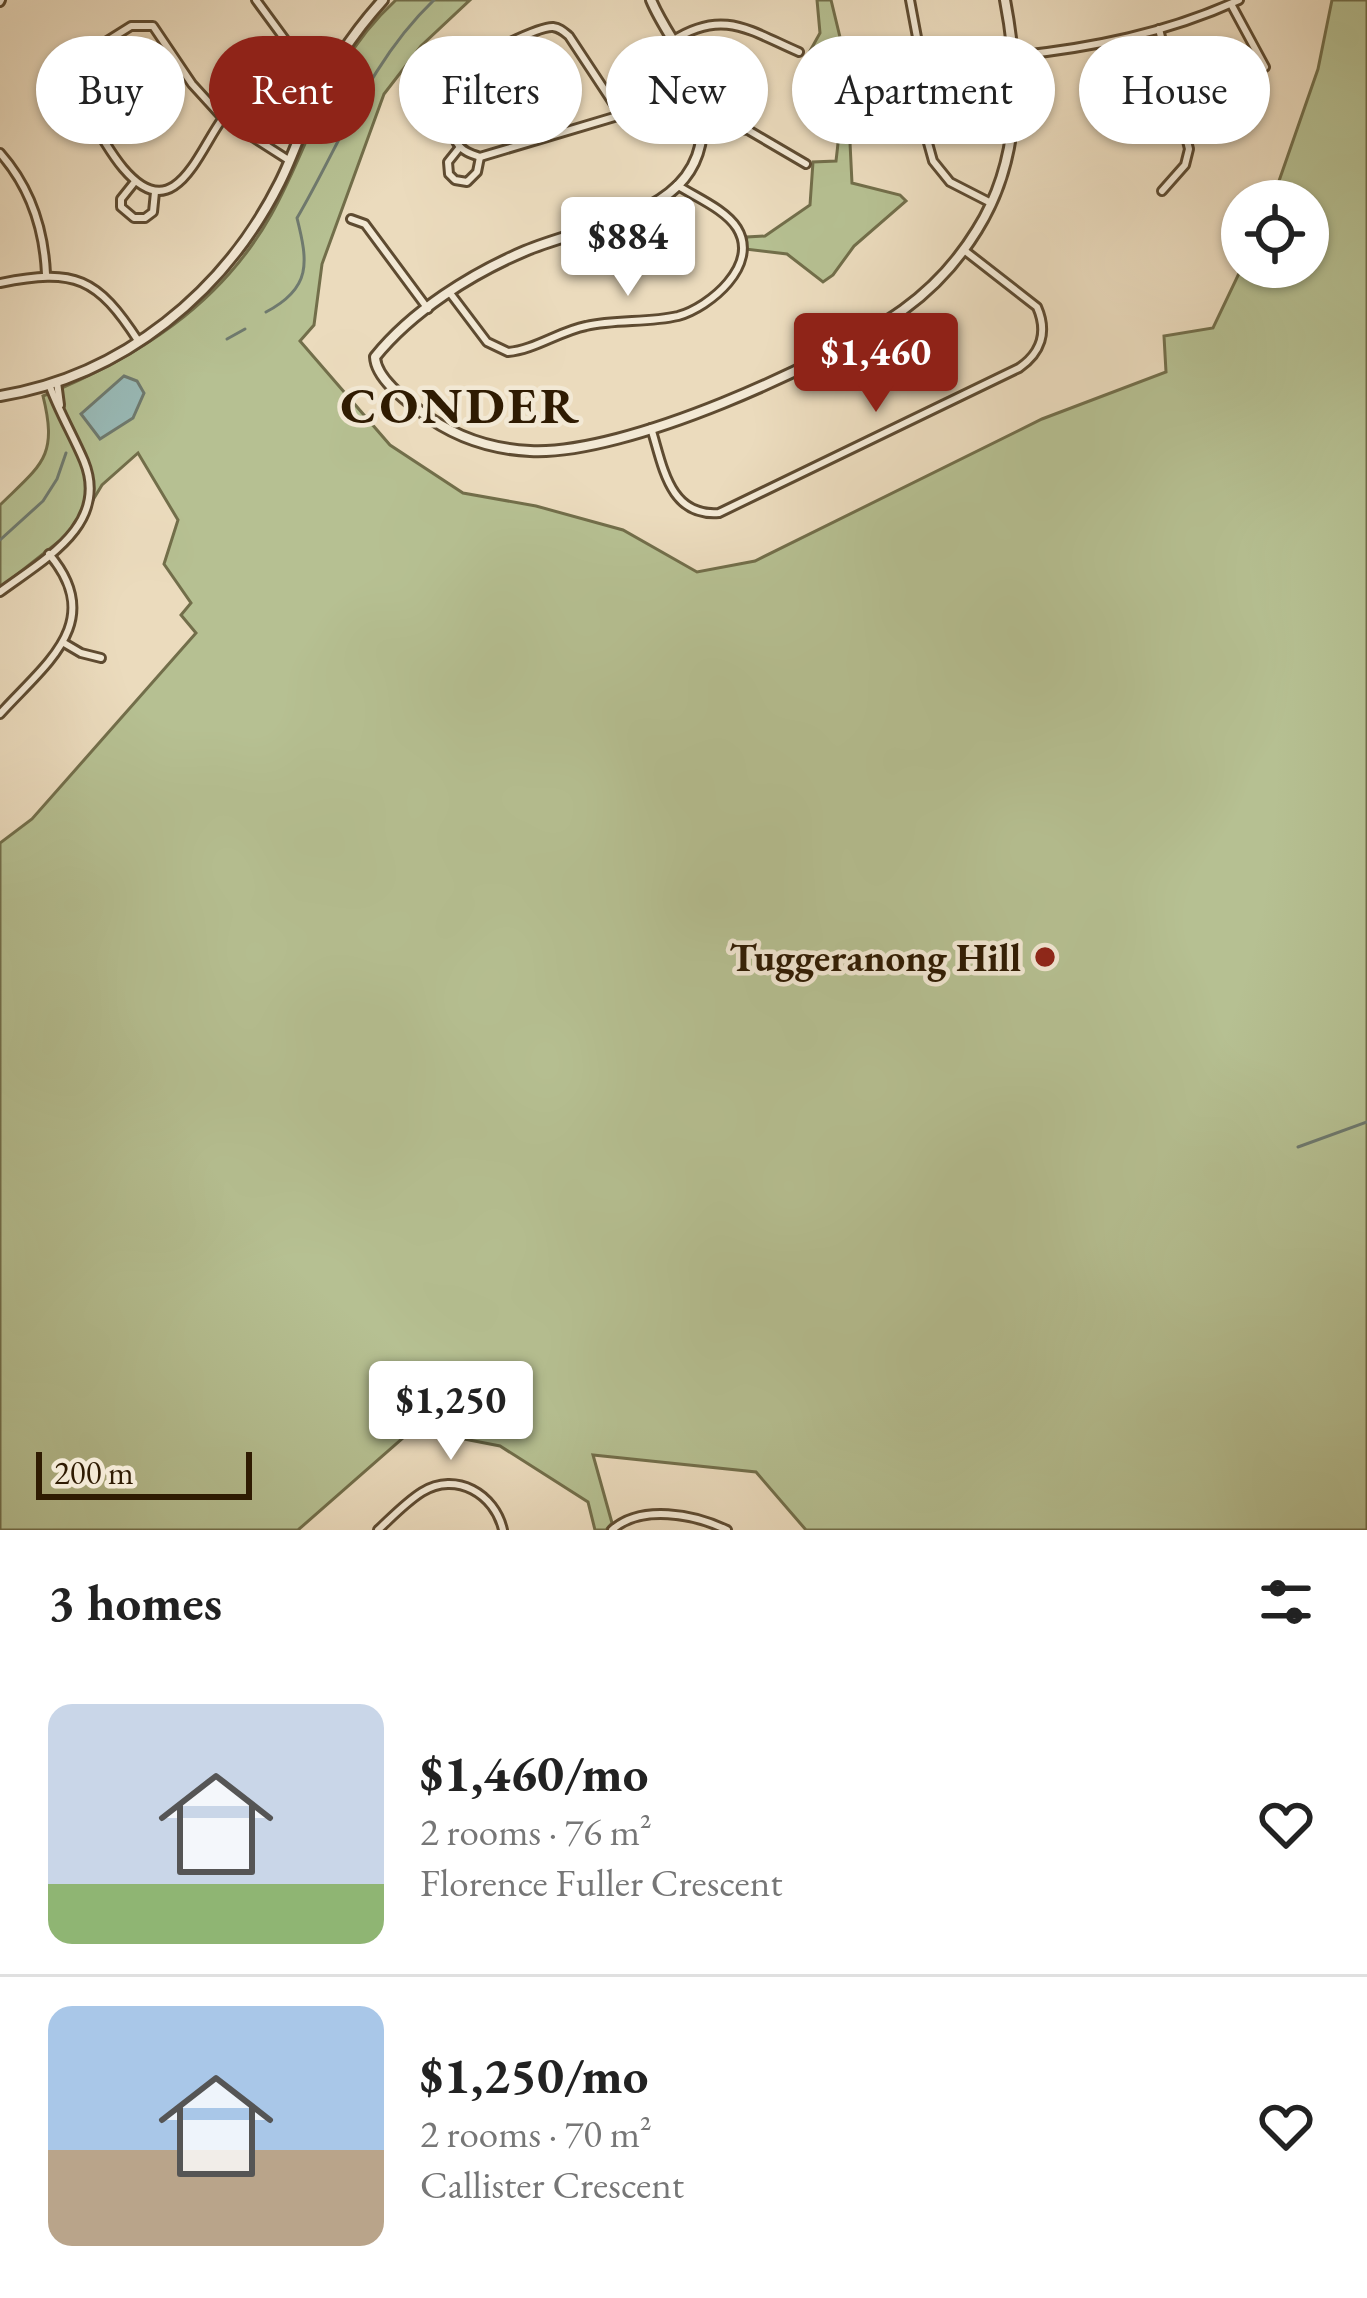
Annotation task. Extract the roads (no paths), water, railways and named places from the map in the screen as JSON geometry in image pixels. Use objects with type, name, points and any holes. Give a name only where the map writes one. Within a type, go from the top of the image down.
[{"type":"street","points":[[256,0],[283,36]]},
{"type":"street","points":[[356,36],[382,0]]},
{"type":"street","points":[[651,0],[670,36]]},
{"type":"street","points":[[910,0],[933,161],[950,182],[992,203]]},
{"type":"street","points":[[1005,0],[1010,36]]},
{"type":"street","points":[[1055,51],[1159,29],[1235,2],[1251,36]]},
{"type":"street","points":[[682,36],[703,24],[727,23],[759,36]]},
{"type":"street","points":[[209,103],[153,26],[131,26],[80,58],[73,68],[73,85],[134,184],[155,192],[180,181],[209,139]]},
{"type":"street","points":[[606,92],[569,36],[546,27],[458,74],[451,93],[451,129],[460,147],[480,157],[606,119]]},
{"type":"street","points":[[1159,29],[1189,149],[1185,165],[1162,191]]},
{"type":"street","points":[[768,142],[806,164]]},
{"type":"street","points":[[264,144],[290,160]]},
{"type":"street","points":[[0,396],[53,383],[139,342],[180,311],[217,276],[259,222],[297,144]]},
{"type":"street","points":[[696,144],[692,164],[676,185],[642,213],[528,250],[450,292],[378,353],[374,362],[397,392],[437,424],[490,446],[555,451],[651,428],[775,380],[872,329],[926,292],[964,250],[992,203],[1010,144]]},
{"type":"street","points":[[460,147],[448,162],[455,180],[467,182],[475,176],[480,157]]},
{"type":"street","points":[[0,153],[34,209],[44,238],[46,274]]},
{"type":"street","points":[[134,184],[121,199],[122,207],[134,218],[154,212],[155,192]]},
{"type":"street","points":[[450,292],[487,342],[508,352],[586,326],[695,310],[726,286],[740,259],[742,243],[731,221],[676,185]]},
{"type":"street","points":[[351,218],[365,224],[428,309]]},
{"type":"street","points":[[651,428],[675,497],[692,510],[719,513],[1019,368],[1042,340],[1037,307],[964,250]]},
{"type":"street","points":[[0,283],[46,274],[68,276],[101,292],[139,342]]},
{"type":"street","points":[[0,592],[79,528],[91,493],[86,464],[53,383]]},
{"type":"street","points":[[0,714],[64,643],[72,623],[72,594],[49,554]]},
{"type":"street","points":[[64,643],[101,658]]},
{"type":"street","points":[[378,1530],[424,1490],[450,1484],[481,1494],[498,1513],[503,1530]]},
{"type":"street","points":[[612,1530],[632,1517],[651,1514],[702,1521],[727,1530]]},
{"type":"water","points":[[124,376],[137,381],[144,393],[133,418],[100,439],[81,414]]},
{"type":"waterway","points":[[266,312],[299,283],[304,261],[297,218],[358,104],[391,50],[434,0]]},
{"type":"waterway","points":[[227,339],[245,329]]},
{"type":"waterway","points":[[0,540],[43,501],[66,453]]},
{"type":"waterway","points":[[1298,1147],[1367,1122]]},
{"type":"place","name":"Tuggeranong Hill","points":[[1045,957]]},
{"type":"district","name":"CONDER","points":[[461,405]]}]
